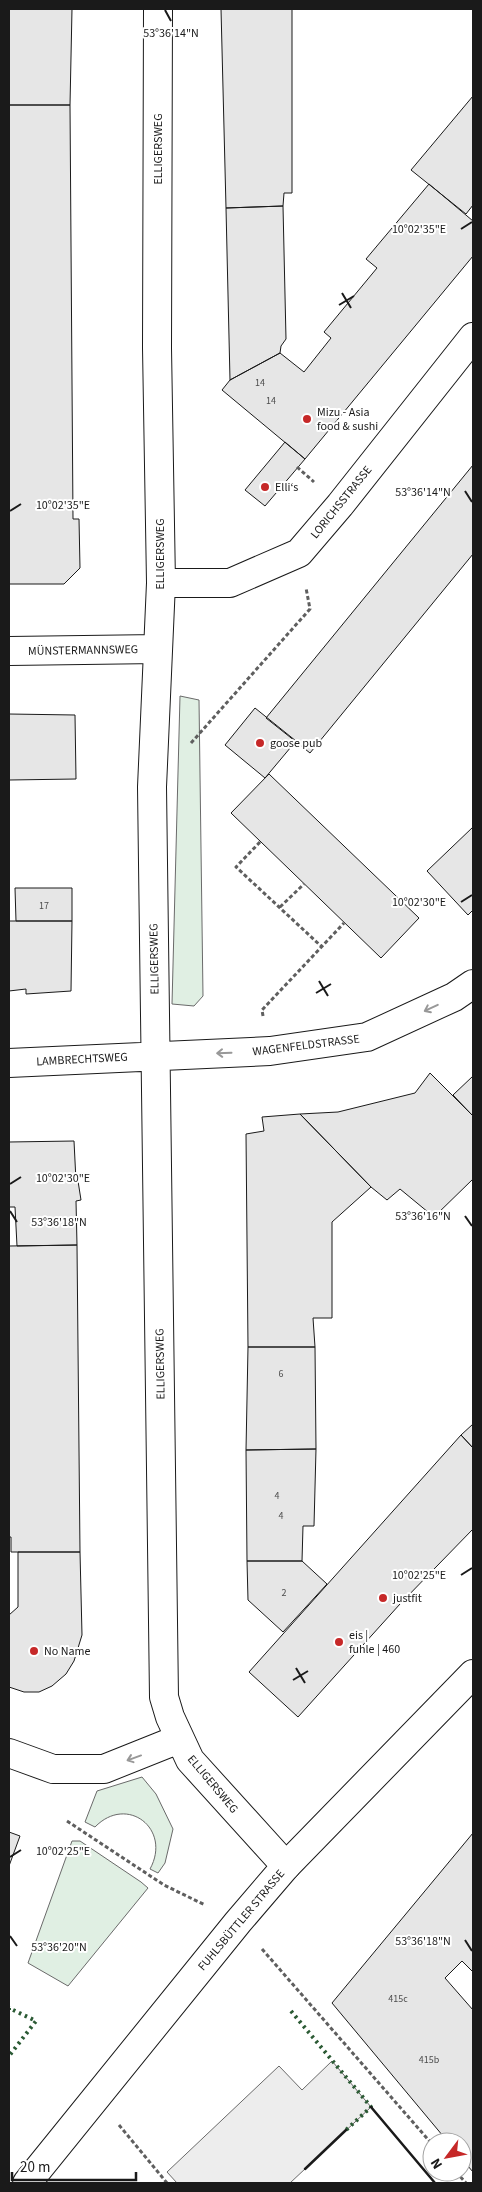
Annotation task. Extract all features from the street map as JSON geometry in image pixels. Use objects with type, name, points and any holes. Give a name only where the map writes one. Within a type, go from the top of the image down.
[{"type":"street","name":"ELLIGERSWEG","points":[[158,9],[157,348],[161,583],[152,787],[164,1697],[179,1739],[200,1772],[286,1866]]},
{"type":"street","name":"LORICHSSTRASSE","points":[[161,583],[230,583],[299,553],[340,505],[472,339]]},
{"type":"street","name":"MÜNSTERMANNSWEG","points":[[9,651],[158,649]]},
{"type":"street","name":"WAGENFELDSTRASSE","points":[[155,1055],[270,1051],[367,1037],[454,997],[473,984]]},
{"type":"street","name":"LAMBRECHTSWEG","points":[[9,1063],[155,1055]]},
{"type":"street","name":"FUHLSBÜTTLER STRASSE","points":[[27,2183],[238,1922],[286,1866],[473,1674]]},
{"type":"street","points":[[9,1753],[53,1769],[104,1769],[179,1739]]},
{"type":"path","points":[[152,787],[310,608],[299,553]]},
{"type":"path","points":[[260,842],[236,867],[322,947]]},
{"type":"path","points":[[280,907],[304,884]]},
{"type":"path","points":[[270,1051],[262,1010],[344,922]]},
{"type":"path","points":[[67,1821],[164,1885],[238,1922],[422,2133]]},
{"type":"path","points":[[97,2097],[167,2183]]},
{"type":"green space","points":[[180,696],[199,700],[203,996],[194,1006],[172,1004]]},
{"type":"green space","points":[[142,1777],[156,1794],[173,1829],[165,1863],[158,1873],[150,1869],[155,1854],[155,1841],[151,1829],[143,1821],[132,1815],[120,1814],[107,1818],[95,1827],[85,1822],[97,1791]]},
{"type":"green space","points":[[72,1841],[80,1841],[148,1888],[68,1986],[28,1963]]},
{"type":"shaded area","points":[[332,2061],[371,2107],[290,2183],[177,2183],[167,2172],[279,2066],[302,2090]]},
{"type":"building","points":[[9,9],[72,9],[70,105],[9,105]]},
{"type":"building","points":[[221,9],[292,9],[292,193],[284,193],[283,206],[226,208]]},
{"type":"building","points":[[473,96],[473,205],[466,214],[411,170]]},
{"type":"building","points":[[9,105],[70,105],[73,519],[79,519],[80,568],[64,584],[9,584]]},
{"type":"building","points":[[429,184],[473,221],[473,256],[305,459],[222,390],[230,380],[280,353],[304,372],[331,338],[324,332],[377,268],[366,259]]},
{"type":"building","points":[[283,206],[286,339],[281,346],[280,353],[230,380],[226,208]]},
{"type":"building","points":[[285,442],[305,459],[265,506],[245,490]]},
{"type":"building","points":[[473,465],[473,554],[310,753],[266,718]]},
{"type":"building","name":"goose pub","points":[[255,708],[296,741],[265,778],[225,745]]},
{"type":"building","points":[[9,714],[75,715],[76,779],[9,780]]},
{"type":"building","points":[[269,774],[419,918],[381,958],[231,813]]},
{"type":"building","points":[[473,827],[473,910],[468,915],[427,871]]},
{"type":"building","points":[[15,888],[72,888],[72,921],[16,921]]},
{"type":"building","points":[[9,921],[72,921],[71,991],[26,994],[26,989],[9,991]]},
{"type":"building","points":[[430,1073],[473,1116],[473,1179],[434,1217],[400,1189],[387,1200],[371,1187],[300,1114],[338,1112],[415,1093]]},
{"type":"building","points":[[473,1076],[473,1116],[453,1095]]},
{"type":"building","points":[[300,1114],[371,1187],[332,1222],[332,1318],[313,1318],[315,1347],[248,1347],[246,1134],[264,1131],[262,1117]]},
{"type":"building","points":[[74,1141],[76,1181],[78,1181],[81,1200],[76,1201],[77,1245],[17,1246],[15,1207],[9,1207],[9,1142]]},
{"type":"building","points":[[77,1245],[80,1552],[11,1552],[11,1537],[9,1537],[9,1246]]},
{"type":"building","points":[[248,1347],[315,1347],[316,1449],[246,1450]]},
{"type":"building","points":[[473,1424],[473,1448],[461,1435]]},
{"type":"building","points":[[461,1435],[473,1448],[473,1529],[400,1604],[298,1717],[249,1672]]},
{"type":"building","points":[[316,1449],[314,1526],[303,1526],[302,1561],[247,1561],[246,1450]]},
{"type":"building","points":[[18,1552],[80,1552],[82,1635],[74,1661],[66,1674],[52,1686],[39,1692],[24,1692],[9,1687],[9,1615],[18,1607]]},
{"type":"building","points":[[247,1561],[302,1561],[327,1584],[283,1632],[248,1600]]},
{"type":"building","points":[[9,1832],[20,1836],[9,1866]]},
{"type":"building","points":[[473,1833],[473,1972],[462,1961],[445,1978],[473,2010],[473,2172],[472,2132],[440,2132],[332,2003]]},
{"type":"hedge","points":[[9,2010],[9,2008],[36,2021],[9,2056]]},
{"type":"hedge","points":[[291,2011],[371,2107],[346,2130]]},
{"type":"wall","points":[[371,2107],[435,2183]]},
{"type":"wall","points":[[305,2169],[346,2130]]},
{"type":"place","name":"Mizu - Asia food & sushi","points":[[307,419]]},
{"type":"place","name":"Elli‘s","points":[[265,487]]},
{"type":"place","name":"goose pub","points":[[260,743]]},
{"type":"place","name":"justfit","points":[[383,1598]]},
{"type":"place","name":"eis | fuhle | 460","points":[[339,1642]]},
{"type":"place","name":"No Name","points":[[34,1651]]}]
